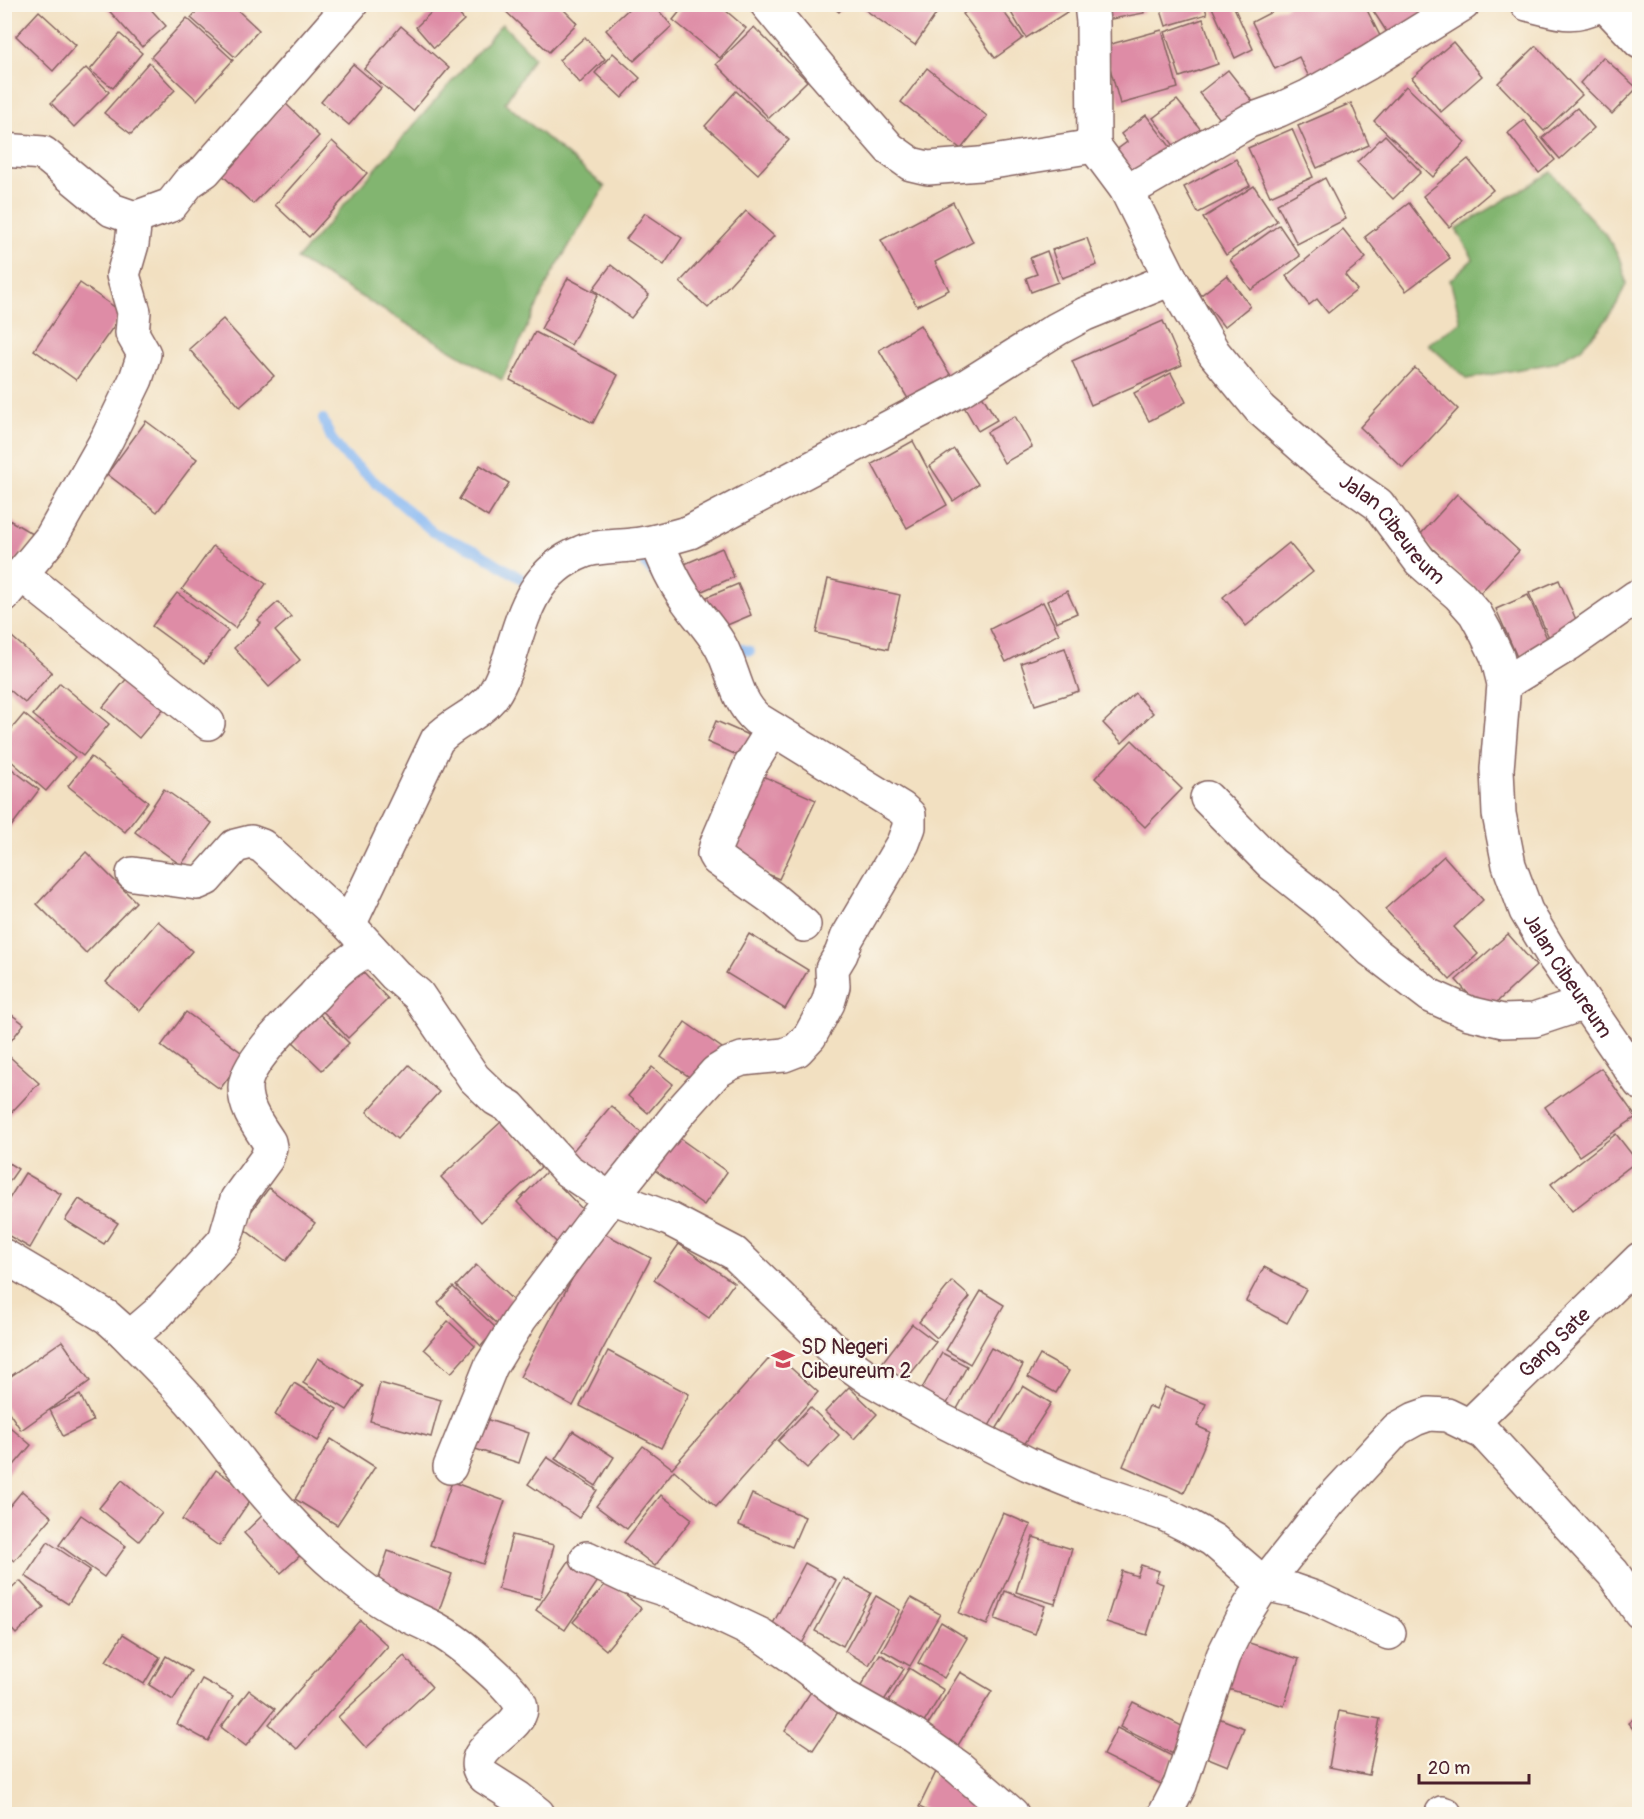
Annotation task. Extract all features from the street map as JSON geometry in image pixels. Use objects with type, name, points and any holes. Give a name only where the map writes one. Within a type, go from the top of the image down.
[{"type":"street","points":[[4,150],[43,153],[112,210],[135,218],[171,205],[189,182],[205,171],[351,4]]},
{"type":"street","points":[[766,4],[890,149],[911,164],[928,168],[980,164],[1094,146],[1093,22],[1090,4]]},
{"type":"street","points":[[1126,189],[1140,184],[1249,121],[1279,110],[1368,63],[1462,4]]},
{"type":"street","points":[[1527,4],[1571,14],[1588,11],[1603,4],[1640,42]]},
{"type":"street","name":"Jalan Cibeureum","points":[[1094,146],[1126,189],[1171,279],[1214,353],[1260,409],[1329,470],[1378,504],[1420,561],[1459,595],[1475,613],[1497,656],[1504,684],[1497,769],[1499,814],[1509,865],[1526,911],[1555,959],[1640,1083]]},
{"type":"street","points":[[135,218],[132,244],[123,275],[134,312],[132,333],[144,354],[136,379],[107,439],[51,538],[13,585],[208,723]]},
{"type":"street","points":[[125,1333],[136,1332],[158,1313],[225,1240],[237,1199],[267,1158],[270,1147],[251,1116],[246,1100],[245,1085],[249,1073],[262,1052],[343,966],[360,936],[437,740],[452,726],[476,712],[491,698],[500,683],[525,610],[536,588],[549,573],[584,550],[657,542],[690,532],[960,390],[1085,314],[1171,279]]},
{"type":"street","points":[[450,1467],[491,1366],[520,1319],[612,1197],[680,1112],[716,1072],[729,1064],[742,1059],[784,1055],[796,1050],[810,1036],[828,1003],[833,986],[832,969],[847,938],[903,843],[909,827],[909,815],[901,808],[749,712],[741,699],[731,669],[719,644],[673,578],[657,542]]},
{"type":"street","points":[[1504,684],[1569,644],[1636,597]]},
{"type":"street","points":[[773,729],[750,766],[714,854],[717,859],[772,898],[804,926]]},
{"type":"street","points":[[1207,798],[1272,864],[1324,905],[1372,951],[1431,996],[1468,1013],[1503,1021],[1534,1020],[1585,1003]]},
{"type":"street","points":[[133,874],[197,883],[206,879],[235,846],[243,843],[257,843],[360,936],[394,975],[418,995],[474,1078],[496,1099],[510,1107],[567,1170],[584,1182],[612,1197],[669,1219],[734,1253],[842,1358],[870,1379],[943,1421],[1028,1464],[1089,1489],[1164,1514],[1213,1540],[1264,1584],[1315,1598],[1389,1633]]},
{"type":"street","points":[[4,1256],[107,1317],[186,1396],[257,1484],[303,1534],[343,1572],[392,1608],[437,1630],[456,1643],[480,1661],[505,1685],[521,1705],[521,1711],[485,1750],[478,1767],[485,1777],[518,1798],[538,1815]]},
{"type":"street","name":"Gang Sate","points":[[1470,1425],[1640,1258]]},
{"type":"street","points":[[1165,1815],[1180,1785],[1223,1656],[1241,1620],[1264,1584],[1330,1502],[1397,1430],[1429,1413],[1447,1415],[1484,1433],[1613,1573],[1640,1612]]},
{"type":"street","points":[[587,1558],[628,1578],[666,1590],[761,1635],[844,1697],[907,1731],[958,1767],[1012,1815]]},
{"type":"green space","points":[[502,24],[534,57],[505,103],[605,187],[553,272],[502,380],[297,259]]},
{"type":"green space","points":[[1551,172],[1607,236],[1622,263],[1626,284],[1617,304],[1600,328],[1580,349],[1553,363],[1467,379],[1428,344],[1461,322],[1450,280],[1473,259],[1456,229]]},
{"type":"building","points":[[103,4],[146,4],[166,26],[142,47]]},
{"type":"building","points":[[203,4],[231,4],[259,30],[235,57],[191,18]]},
{"type":"building","points":[[440,4],[450,4],[464,20],[434,48],[416,27]]},
{"type":"building","points":[[503,4],[558,4],[577,23],[549,52],[501,7]]},
{"type":"building","points":[[634,4],[653,4],[672,26],[634,61],[606,30]]},
{"type":"building","points":[[686,4],[718,4],[746,28],[720,58],[673,20]]},
{"type":"building","points":[[857,4],[943,4],[915,45]]},
{"type":"building","points":[[976,4],[998,4],[1023,38],[995,58],[963,14]]},
{"type":"building","points":[[1006,4],[1062,4],[1067,12],[1026,38]]},
{"type":"building","points":[[1097,4],[1143,4],[1144,13],[1101,21]]},
{"type":"building","points":[[1159,4],[1204,4],[1207,14],[1166,26]]},
{"type":"building","points":[[1291,4],[1364,4],[1384,44],[1311,81],[1299,57],[1275,69],[1252,22]]},
{"type":"building","points":[[1372,4],[1432,4],[1394,43],[1370,6]]},
{"type":"building","points":[[830,5],[845,5],[839,12]]},
{"type":"building","points":[[1211,5],[1233,5],[1253,49],[1235,58]]},
{"type":"building","points":[[39,11],[76,45],[53,71],[16,36]]},
{"type":"building","points":[[187,18],[233,60],[197,100],[151,57]]},
{"type":"building","points":[[1203,19],[1218,64],[1180,77],[1165,32]]},
{"type":"building","points":[[401,26],[449,68],[413,111],[364,69]]},
{"type":"building","points":[[754,27],[807,81],[769,118],[716,64]]},
{"type":"building","points":[[1162,30],[1178,88],[1120,104],[1104,46]]},
{"type":"building","points":[[120,34],[142,53],[113,88],[90,70]]},
{"type":"building","points":[[585,37],[605,59],[580,83],[559,60]]},
{"type":"building","points":[[1453,42],[1482,76],[1441,112],[1412,78]]},
{"type":"building","points":[[1536,46],[1582,95],[1544,131],[1498,83]]},
{"type":"building","points":[[613,53],[640,78],[622,98],[595,73]]},
{"type":"building","points":[[1603,57],[1637,88],[1612,114],[1580,83]]},
{"type":"building","points":[[149,62],[175,90],[131,134],[104,113]]},
{"type":"building","points":[[353,64],[381,88],[349,125],[321,102]]},
{"type":"building","points":[[86,68],[109,92],[74,127],[51,103]]},
{"type":"building","points":[[927,68],[987,116],[961,149],[901,102]]},
{"type":"building","points":[[1228,70],[1257,107],[1229,130],[1199,93]]},
{"type":"building","points":[[1406,86],[1465,142],[1433,177],[1374,121]]},
{"type":"building","points":[[736,91],[789,140],[758,174],[705,126]]},
{"type":"building","points":[[1177,100],[1206,136],[1181,155],[1153,118]]},
{"type":"building","points":[[284,102],[319,136],[253,204],[219,172]]},
{"type":"building","points":[[1351,103],[1369,145],[1317,168],[1298,126]]},
{"type":"building","points":[[1577,108],[1594,128],[1560,159],[1542,138]]},
{"type":"building","points":[[1146,115],[1175,153],[1135,176],[1115,151],[1127,142],[1121,134]]},
{"type":"building","points":[[1524,120],[1555,160],[1539,173],[1508,133]]},
{"type":"building","points":[[1292,129],[1313,177],[1270,196],[1248,148]]},
{"type":"building","points":[[1385,135],[1421,172],[1393,199],[1357,162]]},
{"type":"building","points":[[332,141],[367,173],[309,237],[275,205]]},
{"type":"building","points":[[1236,159],[1250,186],[1198,213],[1184,187]]},
{"type":"building","points":[[1468,159],[1493,190],[1449,227],[1423,196]]},
{"type":"building","points":[[1325,178],[1346,219],[1297,244],[1277,204]]},
{"type":"building","points":[[1254,186],[1277,221],[1226,255],[1203,218]]},
{"type":"building","points":[[953,202],[973,242],[935,262],[949,290],[917,306],[881,240]]},
{"type":"building","points":[[1409,203],[1450,258],[1406,291],[1365,237]]},
{"type":"building","points":[[746,211],[774,236],[708,308],[680,282]]},
{"type":"building","points":[[645,213],[682,238],[664,265],[626,239]]},
{"type":"building","points":[[1279,225],[1300,256],[1251,290],[1230,260]]},
{"type":"building","points":[[1343,229],[1366,258],[1345,275],[1357,290],[1328,313],[1317,299],[1309,305],[1286,276]]},
{"type":"building","points":[[1087,238],[1097,265],[1062,278],[1052,250]]},
{"type":"building","points":[[1047,251],[1058,282],[1031,292],[1026,278],[1037,274],[1030,258]]},
{"type":"building","points":[[611,265],[649,295],[631,318],[593,289]]},
{"type":"building","points":[[1227,275],[1250,306],[1224,327],[1200,296]]},
{"type":"building","points":[[568,278],[598,294],[571,345],[541,329]]},
{"type":"building","points":[[80,283],[123,313],[76,380],[34,350]]},
{"type":"building","points":[[223,319],[274,376],[240,407],[189,349]]},
{"type":"building","points":[[1163,321],[1182,365],[1091,405],[1072,361]]},
{"type":"building","points":[[920,325],[956,384],[914,409],[879,350]]},
{"type":"building","points":[[535,332],[618,375],[593,423],[510,380]]},
{"type":"building","points":[[1415,368],[1458,409],[1403,468],[1360,427]]},
{"type":"building","points":[[1171,373],[1186,402],[1149,421],[1134,393]]},
{"type":"building","points":[[980,392],[997,420],[978,431],[962,403]]},
{"type":"building","points":[[1015,416],[1032,447],[1004,463],[987,432]]},
{"type":"building","points":[[146,421],[197,459],[157,512],[107,474]]},
{"type":"building","points":[[913,441],[947,505],[907,528],[872,464]]},
{"type":"building","points":[[954,449],[978,484],[953,501],[930,466]]},
{"type":"building","points":[[480,465],[509,483],[488,517],[459,499]]},
{"type":"building","points":[[1457,494],[1519,551],[1480,593],[1419,536]]},
{"type":"building","points":[[4,517],[33,534],[4,581]]},
{"type":"building","points":[[1289,543],[1313,572],[1246,626],[1223,597]]},
{"type":"building","points":[[213,546],[266,584],[235,628],[182,589]]},
{"type":"building","points":[[722,548],[734,577],[693,595],[680,566]]},
{"type":"building","points":[[828,579],[900,595],[888,649],[816,633]]},
{"type":"building","points":[[1559,580],[1580,629],[1551,642],[1529,593]]},
{"type":"building","points":[[738,584],[751,615],[713,631],[700,600]]},
{"type":"building","points":[[1067,591],[1077,613],[1056,622],[1047,601]]},
{"type":"building","points":[[177,593],[228,631],[204,664],[152,626]]},
{"type":"building","points":[[1528,595],[1549,643],[1517,657],[1496,609]]},
{"type":"building","points":[[278,602],[291,617],[275,631],[300,660],[269,687],[234,648],[261,623],[258,620]]},
{"type":"building","points":[[1043,602],[1059,634],[1006,662],[990,629]]},
{"type":"building","points":[[4,630],[52,672],[25,703],[4,685]]},
{"type":"building","points":[[1065,648],[1079,691],[1035,705],[1021,663]]},
{"type":"building","points":[[133,671],[169,702],[139,738],[103,707]]},
{"type":"building","points":[[60,683],[109,724],[83,756],[33,715]]},
{"type":"building","points":[[1135,693],[1153,713],[1122,743],[1103,723]]},
{"type":"building","points":[[24,714],[75,757],[46,791],[4,755],[4,738]]},
{"type":"building","points":[[716,721],[755,738],[746,759],[707,742]]},
{"type":"building","points":[[1132,740],[1182,789],[1145,827],[1095,778]]},
{"type":"building","points":[[91,757],[148,802],[125,832],[68,786]]},
{"type":"building","points":[[4,763],[39,790],[10,828],[4,824]]},
{"type":"building","points":[[754,772],[816,800],[779,879],[718,852]]},
{"type":"building","points":[[164,789],[212,823],[181,865],[135,832]]},
{"type":"building","points":[[86,852],[136,902],[86,953],[37,904]]},
{"type":"building","points":[[1444,856],[1483,900],[1454,927],[1478,954],[1450,980],[1385,909]]},
{"type":"building","points":[[158,921],[192,951],[140,1011],[106,982]]},
{"type":"building","points":[[749,934],[808,970],[785,1009],[726,973]]},
{"type":"building","points":[[1508,934],[1536,966],[1485,1013],[1456,980]]},
{"type":"building","points":[[357,966],[388,999],[348,1038],[317,1005]]},
{"type":"building","points":[[313,1008],[349,1043],[322,1070],[287,1036]]},
{"type":"building","points":[[4,1009],[24,1024],[6,1047],[4,1046]]},
{"type":"building","points":[[186,1012],[245,1055],[220,1089],[161,1046]]},
{"type":"building","points":[[685,1022],[722,1048],[698,1083],[661,1057]]},
{"type":"building","points":[[10,1057],[39,1083],[8,1116],[4,1113],[4,1063]]},
{"type":"building","points":[[409,1065],[439,1092],[397,1139],[367,1112]]},
{"type":"building","points":[[652,1067],[673,1084],[648,1113],[628,1096]]},
{"type":"building","points":[[1601,1068],[1636,1117],[1579,1156],[1545,1107]]},
{"type":"building","points":[[611,1106],[647,1138],[601,1192],[565,1160]]},
{"type":"building","points":[[501,1122],[541,1167],[481,1222],[441,1177]]},
{"type":"building","points":[[672,1133],[727,1172],[704,1205],[649,1166]]},
{"type":"building","points":[[1616,1134],[1637,1161],[1572,1211],[1551,1184]]},
{"type":"building","points":[[4,1160],[18,1169],[4,1189]]},
{"type":"building","points":[[546,1172],[592,1219],[562,1248],[517,1202]]},
{"type":"building","points":[[25,1173],[61,1194],[30,1248],[4,1233],[4,1207]]},
{"type":"building","points":[[269,1188],[315,1223],[286,1261],[240,1226]]},
{"type":"building","points":[[79,1199],[118,1223],[104,1244],[65,1220]]},
{"type":"building","points":[[598,1230],[651,1258],[573,1406],[520,1377]]},
{"type":"building","points":[[679,1244],[734,1283],[709,1318],[654,1280]]},
{"type":"building","points":[[476,1265],[518,1305],[499,1326],[456,1286]]},
{"type":"building","points":[[1264,1267],[1306,1289],[1287,1323],[1246,1301]]},
{"type":"building","points":[[952,1281],[970,1297],[937,1338],[919,1322]]},
{"type":"building","points":[[453,1287],[497,1329],[481,1346],[438,1303]]},
{"type":"building","points":[[981,1291],[1004,1305],[970,1364],[946,1350]]},
{"type":"building","points":[[448,1321],[475,1346],[451,1373],[424,1349]]},
{"type":"building","points":[[912,1324],[936,1342],[904,1382],[881,1364]]},
{"type":"building","points":[[62,1341],[90,1381],[21,1430],[4,1405],[4,1381]]},
{"type":"building","points":[[991,1348],[1023,1365],[984,1435],[952,1418]]},
{"type":"building","points":[[608,1351],[689,1394],[661,1448],[580,1406]]},
{"type":"building","points":[[774,1353],[818,1392],[716,1507],[674,1470],[627,1529],[596,1506],[643,1446],[672,1468]]},
{"type":"building","points":[[942,1353],[967,1366],[941,1415],[915,1401]]},
{"type":"building","points":[[1040,1355],[1069,1371],[1056,1393],[1028,1377]]},
{"type":"building","points":[[318,1358],[363,1386],[347,1410],[303,1383]]},
{"type":"building","points":[[294,1383],[337,1409],[318,1441],[275,1415]]},
{"type":"building","points":[[380,1383],[441,1400],[431,1437],[370,1421]]},
{"type":"building","points":[[1023,1386],[1051,1403],[1022,1448],[995,1431]]},
{"type":"building","points":[[849,1387],[877,1414],[854,1439],[825,1412]]},
{"type":"building","points":[[1165,1387],[1206,1404],[1197,1426],[1210,1432],[1184,1493],[1123,1466],[1149,1406],[1156,1409]]},
{"type":"building","points":[[80,1395],[93,1421],[63,1436],[50,1410]]},
{"type":"building","points":[[810,1407],[839,1435],[807,1468],[778,1441]]},
{"type":"building","points":[[476,1416],[529,1433],[519,1463],[466,1446]]},
{"type":"building","points":[[4,1422],[31,1445],[4,1477]]},
{"type":"building","points":[[573,1431],[614,1457],[596,1486],[555,1459]]},
{"type":"building","points":[[331,1439],[375,1467],[337,1525],[295,1499]]},
{"type":"building","points":[[547,1457],[597,1490],[579,1518],[528,1484]]},
{"type":"building","points":[[216,1470],[253,1496],[219,1546],[182,1520]]},
{"type":"building","points":[[122,1480],[162,1513],[139,1541],[99,1508]]},
{"type":"building","points":[[452,1482],[505,1501],[483,1564],[430,1545]]},
{"type":"building","points":[[22,1491],[52,1517],[14,1561],[4,1553],[4,1513]]},
{"type":"building","points":[[752,1494],[805,1517],[792,1547],[739,1525]]},
{"type":"building","points":[[661,1495],[692,1519],[655,1566],[624,1542]]},
{"type":"building","points":[[265,1513],[303,1553],[281,1573],[244,1533]]},
{"type":"building","points":[[1003,1513],[1031,1525],[987,1625],[959,1613]]},
{"type":"building","points":[[81,1515],[126,1546],[104,1577],[59,1545]]},
{"type":"building","points":[[512,1535],[554,1545],[540,1599],[498,1589]]},
{"type":"building","points":[[1033,1537],[1072,1549],[1055,1604],[1016,1592]]},
{"type":"building","points":[[48,1542],[90,1570],[68,1604],[25,1576]]},
{"type":"building","points":[[388,1551],[452,1574],[438,1613],[375,1590]]},
{"type":"building","points":[[573,1555],[602,1575],[565,1630],[536,1610]]},
{"type":"building","points":[[805,1563],[836,1580],[798,1651],[767,1635]]},
{"type":"building","points":[[1141,1565],[1159,1571],[1155,1581],[1163,1584],[1147,1635],[1106,1622],[1122,1571],[1137,1576]]},
{"type":"building","points":[[844,1578],[871,1593],[843,1646],[815,1631]]},
{"type":"building","points":[[20,1581],[44,1607],[16,1634],[4,1621],[4,1596]]},
{"type":"building","points":[[608,1581],[641,1608],[606,1650],[573,1622]]},
{"type":"building","points":[[1005,1591],[1045,1606],[1035,1634],[995,1619]]},
{"type":"building","points":[[876,1596],[900,1610],[869,1665],[845,1651]]},
{"type":"building","points":[[911,1598],[940,1614],[910,1666],[882,1650]]},
{"type":"building","points":[[360,1620],[388,1646],[297,1749],[269,1724]]},
{"type":"building","points":[[941,1622],[967,1638],[944,1678],[918,1663]]},
{"type":"building","points":[[123,1634],[160,1657],[144,1684],[106,1661]]},
{"type":"building","points":[[1240,1640],[1299,1659],[1284,1706],[1225,1688]]},
{"type":"building","points":[[880,1654],[904,1669],[878,1710],[855,1696]]},
{"type":"building","points":[[166,1656],[191,1671],[173,1700],[149,1685]]},
{"type":"building","points":[[404,1656],[432,1687],[366,1748],[338,1717]]},
{"type":"building","points":[[909,1668],[944,1690],[917,1734],[882,1712]]},
{"type":"building","points":[[960,1672],[992,1691],[955,1750],[924,1731]]},
{"type":"building","points":[[202,1679],[233,1696],[208,1741],[177,1724]]},
{"type":"building","points":[[249,1690],[275,1709],[246,1746],[221,1727]]},
{"type":"building","points":[[812,1690],[840,1709],[813,1750],[785,1731]]},
{"type":"building","points":[[1133,1702],[1188,1729],[1175,1755],[1120,1727]]},
{"type":"building","points":[[1339,1711],[1380,1719],[1369,1775],[1329,1767]]},
{"type":"building","points":[[1640,1714],[1640,1737],[1628,1723]]},
{"type":"building","points":[[1216,1717],[1244,1728],[1228,1766],[1201,1755]]},
{"type":"building","points":[[1117,1728],[1174,1757],[1161,1784],[1103,1755]]},
{"type":"building","points":[[937,1770],[982,1794],[971,1814],[934,1814],[919,1807]]},
{"type":"waterway","points":[[323,419],[331,438],[344,455],[433,532],[475,550],[530,584]]},
{"type":"waterway","points":[[646,565],[659,577]]},
{"type":"waterway","points":[[727,645],[750,651]]},
{"type":"place","name":"SD Negeri Cibeureum 2","points":[[783,1359]]}]
